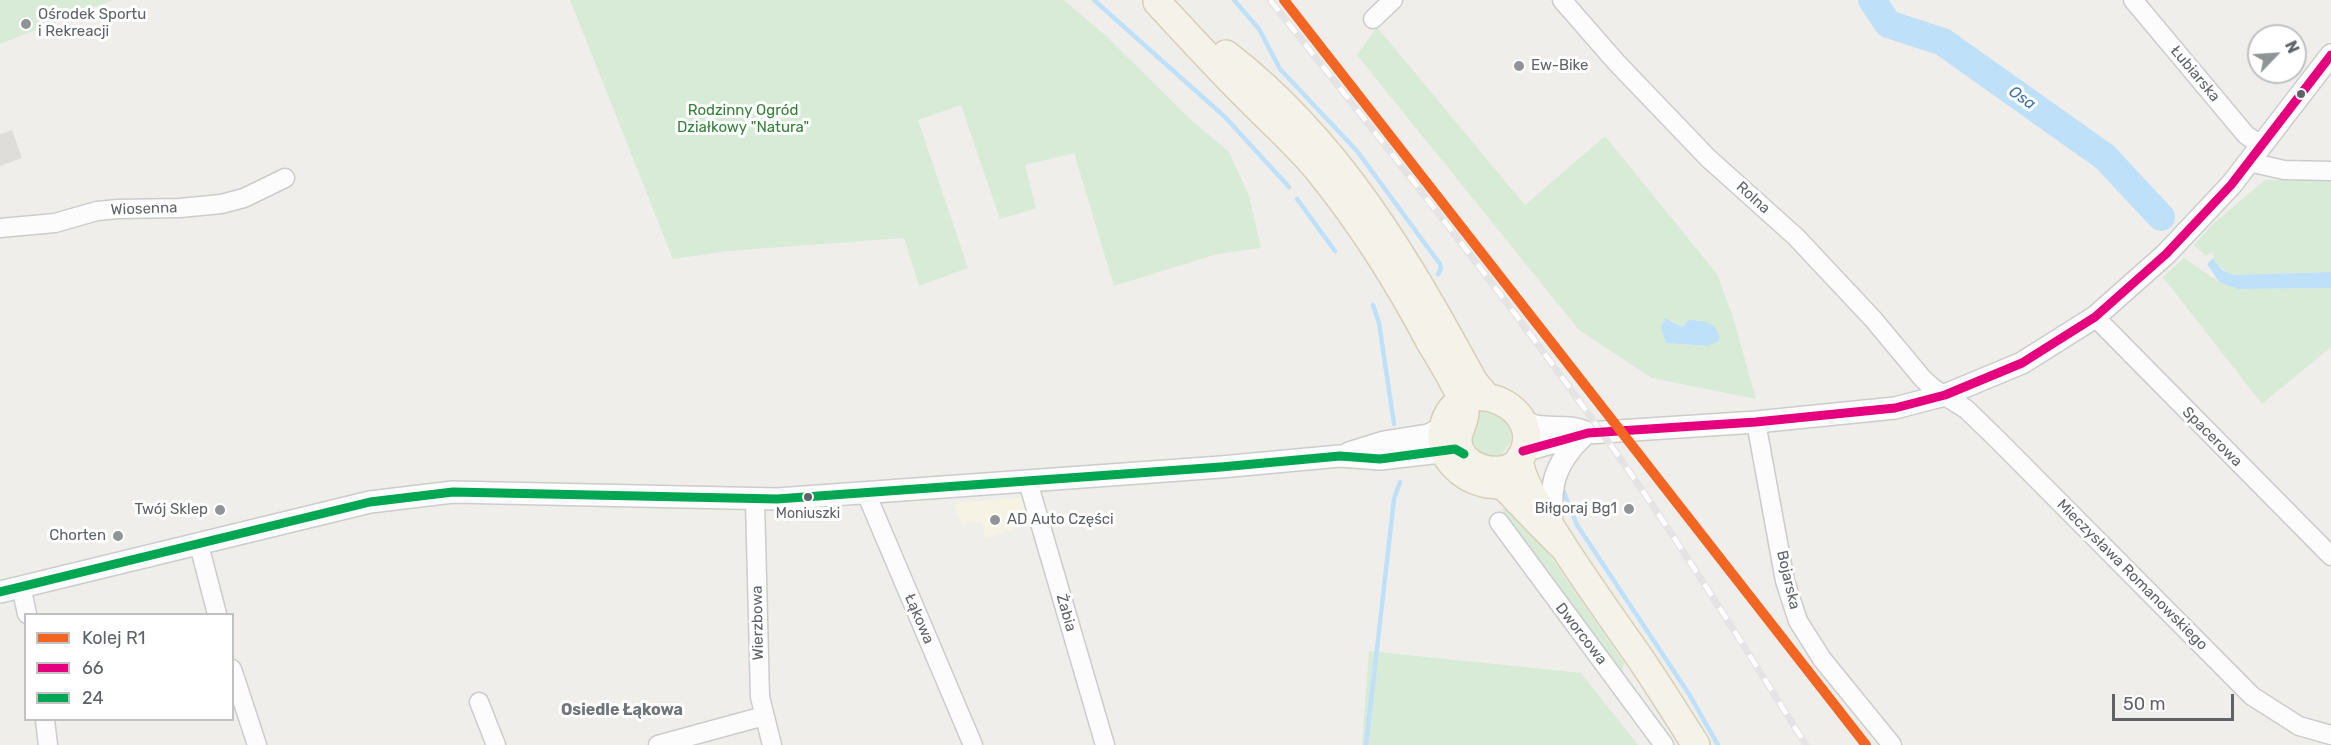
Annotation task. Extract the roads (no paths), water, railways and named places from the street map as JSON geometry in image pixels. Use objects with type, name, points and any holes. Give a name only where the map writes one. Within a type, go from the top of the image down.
[{"type":"main road","points":[[1156,1],[1253,76],[1329,154],[1366,201],[1408,263],[1474,382],[1474,399],[1465,411],[1458,441],[1451,445]]},
{"type":"main road","points":[[1474,399],[1508,404],[1522,421],[1525,433],[1520,468],[1524,478],[1558,537],[1696,745]]},
{"type":"main road","points":[[1451,445],[1477,466],[1494,471],[1512,466],[1522,454]]},
{"type":"main road","points":[[1451,445],[1467,477],[1504,487],[1558,537]]},
{"type":"street","points":[[1373,19],[1393,0]]},
{"type":"street","name":"Rolna","points":[[1562,0],[1609,54],[1702,151],[1796,237],[1873,319],[1923,379],[1945,395]]},
{"type":"street","name":"Łubiarska","points":[[2133,0],[2246,135],[2255,153]]},
{"type":"street","points":[[1522,454],[1585,434],[1756,422],[1885,409],[1945,395],[2022,363],[2095,316],[2166,254],[2214,205],[2331,55]]},
{"type":"street","points":[[2255,153],[2274,169],[2331,171]]},
{"type":"street","name":"Wiosenna","points":[[0,228],[55,223],[97,211],[220,204],[244,198],[285,178]]},
{"type":"street","name":"Spacerowa","points":[[2095,316],[2331,556]]},
{"type":"street","name":"Mieczysława Romanowskiego","points":[[1945,395],[1966,409],[1997,439],[2252,696],[2299,726],[2331,735]]},
{"type":"street","points":[[1522,421],[1531,425],[1573,427],[1585,434]]},
{"type":"street","name":"Bojarska","points":[[1756,422],[1785,581],[1798,621],[1822,659],[1892,745]]},
{"type":"street","points":[[1558,537],[1550,491],[1553,477],[1561,461],[1585,434]]},
{"type":"street","points":[[0,592],[370,502],[420,494],[491,492],[755,500],[1028,482],[1340,456],[1372,445],[1428,435],[1451,445]]},
{"type":"street","name":"Żabia","points":[[1028,482],[1105,745]]},
{"type":"street","name":"Łąkowa","points":[[866,493],[973,745]]},
{"type":"street","name":"Wierzbowa","points":[[755,500],[760,688],[764,716],[772,745]]},
{"type":"street","name":"Dworcowa","points":[[1498,522],[1664,745]]},
{"type":"street","points":[[199,545],[216,613]]},
{"type":"street","points":[[21,586],[27,613]]},
{"type":"street","points":[[1618,682],[1644,664]]},
{"type":"street","points":[[234,675],[257,745]]},
{"type":"street","points":[[479,702],[496,745]]},
{"type":"street","points":[[658,745],[764,716]]},
{"type":"street","points":[[45,721],[48,745]]},
{"type":"water","points":[[2213,258],[2222,270],[2233,275],[2331,272],[2331,288],[2238,289],[2219,282],[2207,264]]},
{"type":"water","points":[[1665,318],[1682,327],[1689,320],[1710,324],[1717,330],[1719,341],[1707,346],[1666,343],[1661,328]]},
{"type":"waterway","points":[[1094,0],[1225,117],[1289,187]]},
{"type":"waterway","points":[[1234,0],[1259,29],[1280,69],[1357,151],[1440,264],[1441,269],[1438,274]]},
{"type":"waterway","name":"Osa","points":[[1872,0],[1888,24],[1943,42],[2105,157],[2161,217]]},
{"type":"waterway","points":[[1297,199],[1335,251]]},
{"type":"waterway","points":[[1373,305],[1379,323],[1394,424]]},
{"type":"waterway","points":[[1366,745],[1394,499],[1400,482]]},
{"type":"waterway","points":[[1563,490],[1577,525],[1689,694],[1718,745]]},
{"type":"railway","points":[[1270,0],[1444,221],[1571,390],[1663,520],[1806,745]]},
{"type":"rail line","name":"R1","points":[[1284,0],[1866,745]]},
{"type":"place","name":"Ośrodek Sportu i Rekreacji","points":[[26,24]]},
{"type":"place","name":"Ew-Bike","points":[[1519,66]]},
{"type":"place","name":"Moniuszki","points":[[808,497]]},
{"type":"place","name":"Biłgoraj Bg1","points":[[1629,509]]},
{"type":"place","name":"Twój Sklep","points":[[220,510]]},
{"type":"place","name":"AD Auto Części","points":[[995,520]]},
{"type":"place","name":"Chorten","points":[[118,536]]},
{"type":"district","name":"Osiedle Łąkowa","points":[[622,710]]},
{"type":"park label","name":"Rodzinny Ogród Działkowy \"Natura\"","points":[[743,120]]}]
